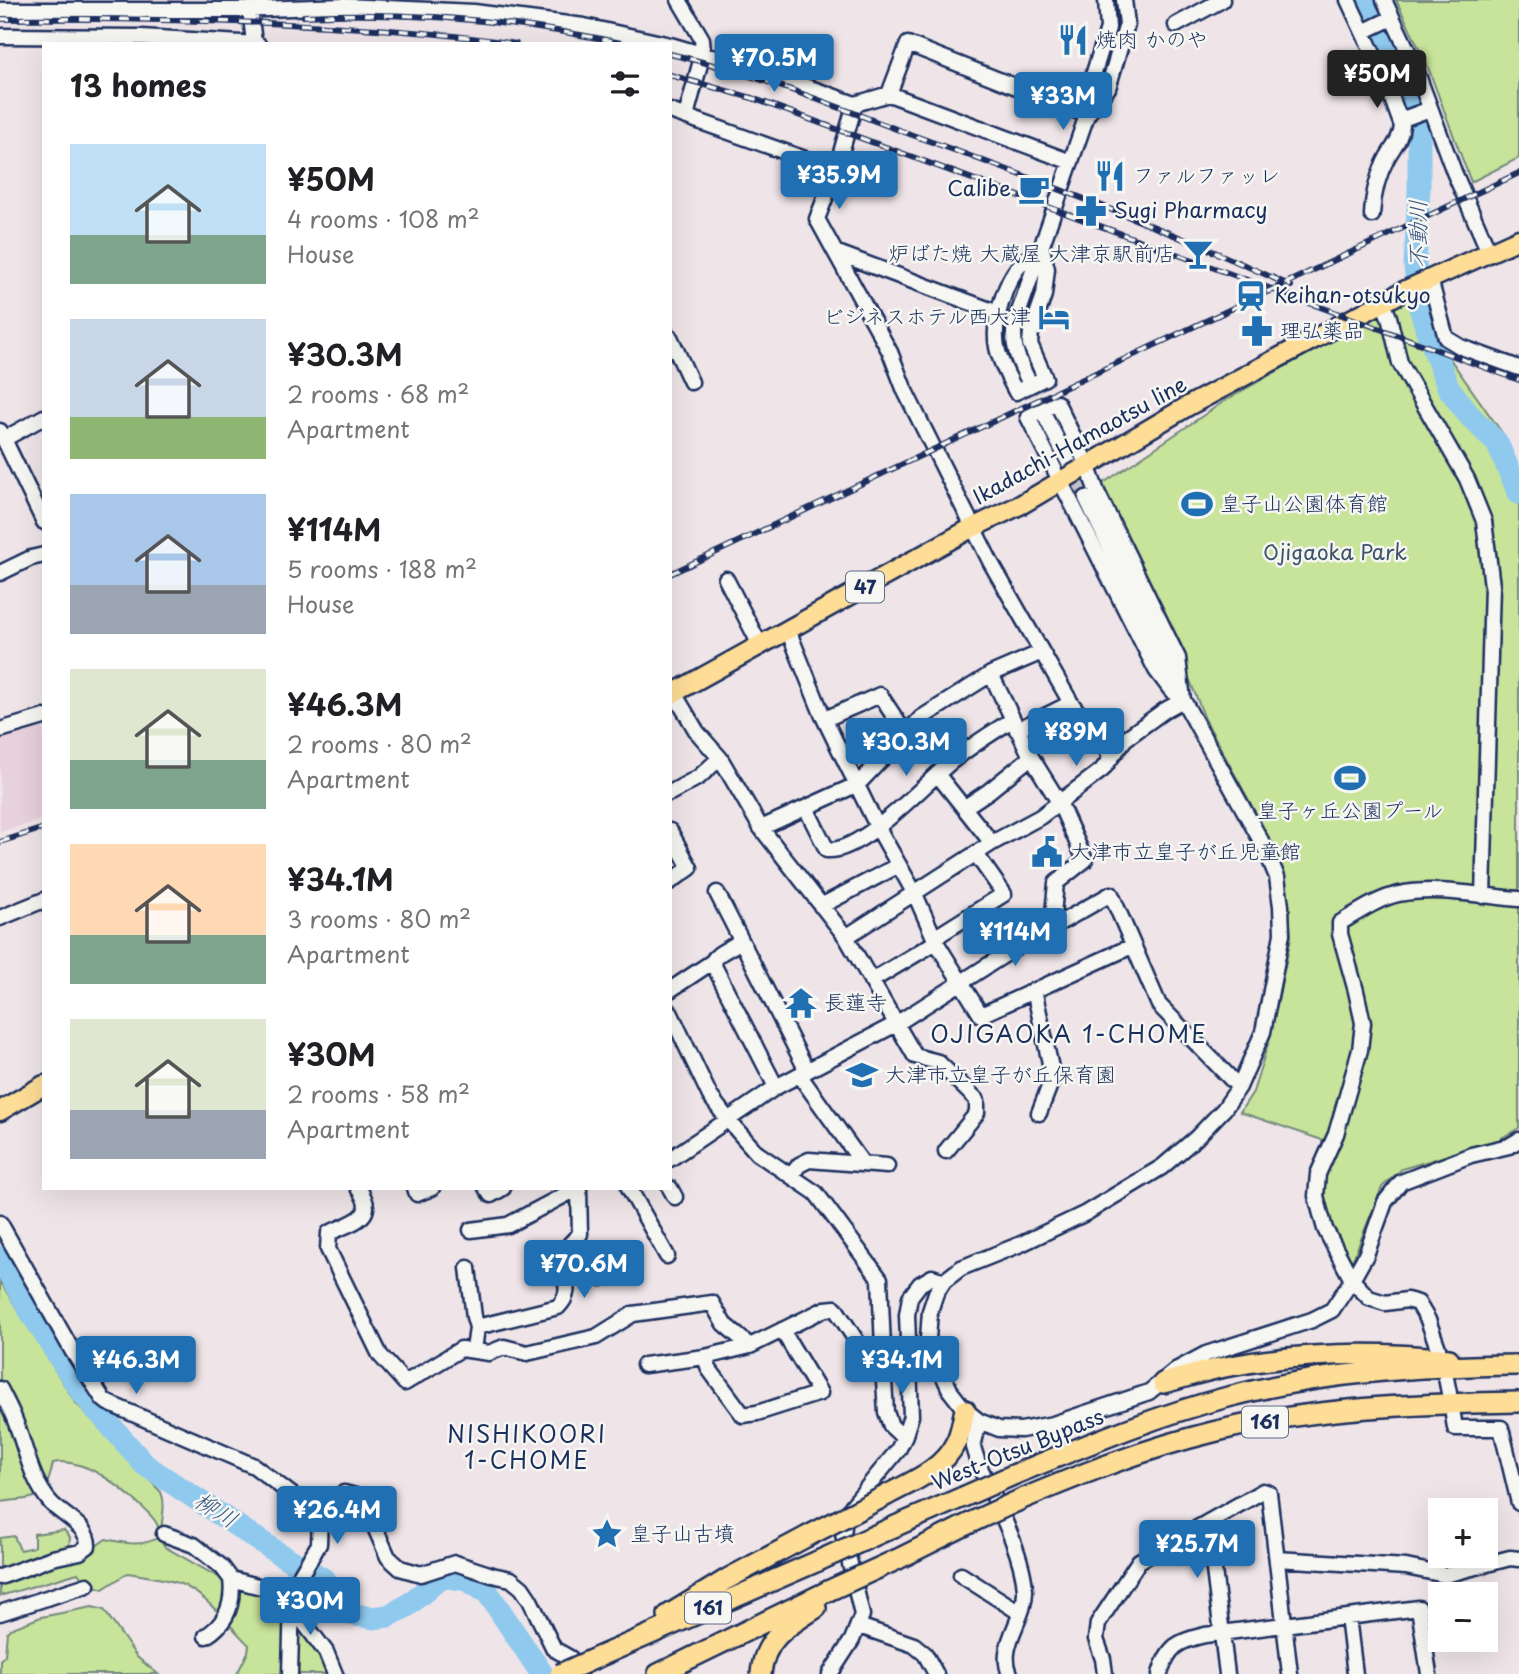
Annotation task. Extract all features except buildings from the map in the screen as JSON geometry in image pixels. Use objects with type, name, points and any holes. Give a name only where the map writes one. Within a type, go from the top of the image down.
[{"type":"highway","points":[[1163,1383],[1224,1367],[1345,1354],[1395,1354],[1511,1365]]},
{"type":"highway","name":"West-Otsu Bypass","points":[[560,1674],[1013,1475],[1168,1415],[1230,1396],[1276,1386],[1359,1374],[1511,1365]]},
{"type":"highway","name":"161","points":[[658,1674],[830,1595],[974,1521],[1118,1461],[1214,1432],[1343,1409],[1519,1402]]},
{"type":"highway","points":[[598,1657],[727,1579],[928,1473],[943,1461],[972,1415]]},
{"type":"highway","points":[[761,1674],[764,1653],[776,1638],[830,1595]]},
{"type":"main road","name":"Ikadachi-Hamaotsu line","points":[[672,694],[973,527],[1022,504],[1188,406],[1406,290],[1519,239]]},
{"type":"main road","points":[[0,1111],[42,1086]]},
{"type":"street","points":[[679,0],[702,39],[704,53],[686,116]]},
{"type":"street","points":[[1029,382],[1015,350],[1013,331],[1087,115],[1090,85],[1108,28],[1106,0]]},
{"type":"street","points":[[1087,115],[1108,88],[1127,24],[1124,0]]},
{"type":"street","points":[[1176,25],[1222,0]]},
{"type":"street","points":[[1348,0],[1364,32],[1402,126],[1401,134],[1374,192],[1372,215]]},
{"type":"street","points":[[1384,0],[1413,62],[1454,172],[1489,252]]},
{"type":"street","points":[[240,6],[256,42]]},
{"type":"street","points":[[0,10],[343,6],[474,12],[584,26],[659,42]]},
{"type":"street","points":[[1364,32],[1392,18]]},
{"type":"street","points":[[0,36],[141,37],[237,42]]},
{"type":"street","points":[[889,94],[908,44],[1087,115]]},
{"type":"street","points":[[672,45],[704,53],[855,104],[889,94],[1071,162]]},
{"type":"street","points":[[855,104],[836,170],[817,219],[890,352],[905,391],[973,527],[1071,703],[1111,756]]},
{"type":"street","points":[[1400,120],[1430,109]]},
{"type":"street","points":[[672,112],[836,170]]},
{"type":"street","points":[[1042,249],[1047,269],[1044,295],[1031,332],[1030,344],[1045,378],[1016,392],[997,349],[995,331],[998,313],[1013,275],[1023,262],[1042,249]]},
{"type":"street","points":[[835,252],[998,313]]},
{"type":"street","points":[[1429,279],[1446,338],[1461,347],[1519,368]]},
{"type":"street","points":[[1383,303],[1392,326],[1400,363],[1467,479],[1484,521],[1492,586],[1483,896]]},
{"type":"street","points":[[672,341],[691,382]]},
{"type":"street","points":[[1045,416],[1073,472],[1156,670],[1183,701]]},
{"type":"street","points":[[42,418],[3,440],[42,519]]},
{"type":"street","points":[[1073,472],[1097,492],[1178,658],[1183,701]]},
{"type":"street","points":[[1086,498],[1183,701],[1265,848],[1277,877],[1282,934],[1263,1032],[1240,1087],[1224,1110],[1162,1167],[1086,1213],[1021,1244],[961,1268],[944,1281],[936,1293],[930,1311],[928,1339],[951,1392],[972,1415],[999,1429],[1021,1430],[1053,1424],[1149,1392],[1176,1370],[1206,1354],[1312,1320],[1332,1310],[1352,1280],[1366,1255],[1385,1202],[1401,1182],[1519,1140]]},
{"type":"street","points":[[0,573],[42,555]]},
{"type":"street","points":[[726,579],[760,645]]},
{"type":"street","points":[[788,629],[825,719],[878,828],[915,894],[935,940],[981,1015],[1132,946]]},
{"type":"street","points":[[761,828],[858,784],[921,718],[991,674],[1042,652]]},
{"type":"street","points":[[991,674],[1014,725],[1059,802],[1085,860],[1056,883],[1053,914],[1056,924]]},
{"type":"street","points":[[672,694],[697,732],[720,758],[761,828],[846,937],[915,1056],[939,1062],[977,1100],[978,1114],[946,1151]]},
{"type":"street","points":[[825,719],[880,695],[905,733]]},
{"type":"street","points":[[846,937],[992,843],[1040,817],[1102,770],[1125,738],[1183,701]]},
{"type":"street","points":[[806,808],[827,850],[835,851],[878,828],[973,745],[1014,725],[1071,703]]},
{"type":"street","points":[[0,730],[42,718]]},
{"type":"street","points":[[965,807],[1031,757]]},
{"type":"street","points":[[672,792],[699,777],[720,758]]},
{"type":"street","points":[[937,774],[992,843]]},
{"type":"street","points":[[672,835],[690,868],[672,881]]},
{"type":"street","points":[[871,981],[1004,894],[976,854]]},
{"type":"street","points":[[821,906],[899,865]]},
{"type":"street","points":[[1437,1348],[1428,1320],[1418,1303],[1407,1300],[1385,1303],[1369,1298],[1352,1280],[1325,1229],[1316,1196],[1318,1174],[1336,1134],[1360,1050],[1363,1023],[1340,934],[1340,923],[1397,894],[1426,891],[1519,900]]},
{"type":"street","points":[[717,893],[804,1073],[863,1164]]},
{"type":"street","points":[[672,1158],[776,1087],[896,1024],[1056,924],[1111,894],[1159,1005],[1240,1087]]},
{"type":"street","points":[[0,918],[42,901]]},
{"type":"street","points":[[672,989],[712,962],[716,955],[741,940]]},
{"type":"street","points":[[712,962],[776,1087]]},
{"type":"street","points":[[1034,990],[1053,1077],[1039,1113]]},
{"type":"street","points":[[672,1016],[710,1096],[728,1120],[757,1153],[816,1193],[880,1279],[883,1348],[879,1371]]},
{"type":"street","points":[[791,1176],[799,1166],[809,1160],[887,1166]]},
{"type":"street","points":[[359,1190],[367,1202],[368,1210],[363,1217],[329,1233],[328,1249],[380,1355],[405,1383],[461,1349],[489,1353],[504,1347],[527,1353],[596,1337],[634,1314],[712,1303],[724,1324],[750,1346]]},
{"type":"street","points":[[471,1230],[508,1225],[575,1190]]},
{"type":"street","points":[[477,1327],[558,1307],[565,1300],[568,1290],[563,1258],[568,1246],[580,1234],[579,1190]]},
{"type":"street","points":[[630,1190],[667,1256]]},
{"type":"street","points":[[0,1223],[73,1352],[103,1399],[254,1466],[320,1516]]},
{"type":"street","points":[[563,1258],[601,1278]]},
{"type":"street","points":[[468,1268],[477,1327],[474,1351]]},
{"type":"street","points":[[830,1674],[859,1626],[862,1615],[843,1534],[845,1520],[852,1506],[894,1456],[904,1438],[911,1416],[907,1315],[910,1297],[920,1284],[932,1278],[944,1281]]},
{"type":"street","points":[[644,1365],[705,1357],[750,1346],[825,1309],[835,1308],[879,1371],[884,1381],[886,1412],[891,1426],[904,1438]]},
{"type":"street","points":[[705,1357],[709,1369],[743,1415],[820,1392],[782,1330]]},
{"type":"street","points":[[0,1389],[14,1419],[30,1469],[52,1503],[84,1530],[88,1539],[88,1546],[80,1552],[51,1558],[0,1577]]},
{"type":"street","points":[[972,1415],[978,1463],[1022,1565],[1025,1594],[1005,1657],[1010,1674]]},
{"type":"street","points":[[1453,1415],[1455,1428],[1501,1428],[1519,1503]]},
{"type":"street","points":[[1105,1674],[1096,1631],[1101,1616],[1143,1557],[1264,1491],[1269,1493],[1290,1674]]},
{"type":"street","points":[[290,1674],[292,1601],[305,1568],[319,1544],[320,1516],[332,1499],[344,1493],[354,1495],[365,1505],[388,1557],[400,1568],[421,1574],[455,1563],[511,1579],[522,1588],[530,1600],[554,1649],[570,1658],[581,1674]]},
{"type":"street","points":[[1208,1522],[1227,1674]]},
{"type":"street","points":[[164,1534],[194,1545],[222,1567],[231,1579],[292,1601],[326,1653],[335,1674]]},
{"type":"street","points":[[1277,1559],[1406,1567],[1445,1575],[1510,1558],[1519,1559]]},
{"type":"street","points":[[961,1575],[1019,1612]]},
{"type":"street","points":[[206,1636],[220,1624],[232,1604],[231,1579]]},
{"type":"street","points":[[0,1613],[87,1585]]},
{"type":"street","points":[[1160,1674],[1165,1658],[1176,1645],[1205,1634],[1419,1608],[1429,1674]]},
{"type":"street","points":[[1348,1617],[1355,1674]]},
{"type":"street","points":[[859,1626],[914,1645],[925,1654],[936,1674]]},
{"type":"shaded area","points":[[42,724],[42,820],[0,832],[0,736]]},
{"type":"green space","points":[[1396,0],[1519,0],[1519,158],[1471,182],[1427,65]]},
{"type":"green space","name":"Ojigaoka Park","points":[[1423,288],[1436,339],[1505,437],[1519,476],[1519,1128],[1496,1141],[1402,1169],[1382,1187],[1351,1264],[1332,1227],[1325,1198],[1322,1140],[1240,1112],[1253,1092],[1271,1034],[1291,937],[1287,890],[1261,823],[1205,719],[1187,673],[1101,491],[1102,484],[1226,400]]},
{"type":"green space","points":[[0,1281],[75,1402],[161,1492],[164,1506],[161,1534],[165,1547],[213,1574],[278,1604],[345,1674],[237,1674],[249,1645],[198,1594],[166,1580],[128,1573],[103,1589],[85,1583],[78,1573],[0,1596],[0,1584],[56,1562],[89,1556],[96,1546],[106,1539],[126,1543],[151,1541],[157,1538],[158,1527],[150,1515],[114,1484],[90,1469],[71,1463],[53,1463],[47,1485],[37,1496],[0,1502]]},
{"type":"green space","points":[[64,1530],[70,1537],[69,1547],[0,1572],[0,1538],[14,1536],[20,1550],[34,1547],[34,1534]]},
{"type":"green space","points":[[92,1607],[104,1610],[137,1657],[158,1674],[0,1674],[0,1660],[5,1655],[7,1632],[10,1629],[41,1617]]},
{"type":"waterway","name":"不動川","points":[[1366,0],[1413,101],[1419,126],[1415,265],[1418,301],[1428,334],[1448,387],[1469,415],[1497,443],[1519,493]]},
{"type":"waterway","name":"柳川","points":[[0,1257],[32,1314],[83,1394],[145,1465],[278,1553],[325,1580],[340,1604],[350,1614],[373,1618],[388,1616],[407,1606],[439,1579],[447,1577],[467,1580],[488,1593],[542,1674]]},
{"type":"tunnel","points":[[1029,382],[1045,416]]},
{"type":"tunnel","points":[[1069,465],[1086,498]]},
{"type":"railway","points":[[304,16],[385,15],[466,20],[546,29],[616,42]]},
{"type":"railway","points":[[0,19],[234,22],[361,28],[500,42]]},
{"type":"railway","points":[[672,54],[790,89],[1004,169],[1148,224],[1291,286]]},
{"type":"railway","points":[[672,76],[752,98],[1519,380]]},
{"type":"railway","points":[[672,573],[1519,173]]},
{"type":"railway","points":[[0,842],[42,829]]},
{"type":"place","name":"焼肉 かのや","points":[[1073,40]]},
{"type":"place","name":"ファルファッレ","points":[[1110,176]]},
{"type":"place","name":"Calibe","points":[[1034,189]]},
{"type":"place","name":"Sugi Pharmacy","points":[[1091,211]]},
{"type":"place","name":"炉ばた焼 大蔵屋 大津京駅前店","points":[[1198,254]]},
{"type":"place","name":"Keihan-otsukyo","points":[[1251,296]]},
{"type":"place","name":"ビジネスホテル西大津","points":[[1054,317]]},
{"type":"place","name":"理弘薬品","points":[[1257,331]]},
{"type":"place","name":"皇子山公園体育館","points":[[1197,504]]},
{"type":"place","name":"皇子ヶ丘公園プール","points":[[1350,778]]},
{"type":"place","name":"大津市立皇子が丘児童館","points":[[1047,852]]},
{"type":"place","name":"長蓮寺","points":[[801,1003]]},
{"type":"place","name":"大津市立皇子が丘保育園","points":[[862,1075]]},
{"type":"place","name":"皇子山古墳","points":[[607,1534]]},
{"type":"district","name":"OJIGAOKA 1-CHOME","points":[[1069,1035]]},
{"type":"district","name":"NISHIKOORI 1-CHOME","points":[[527,1448]]}]
